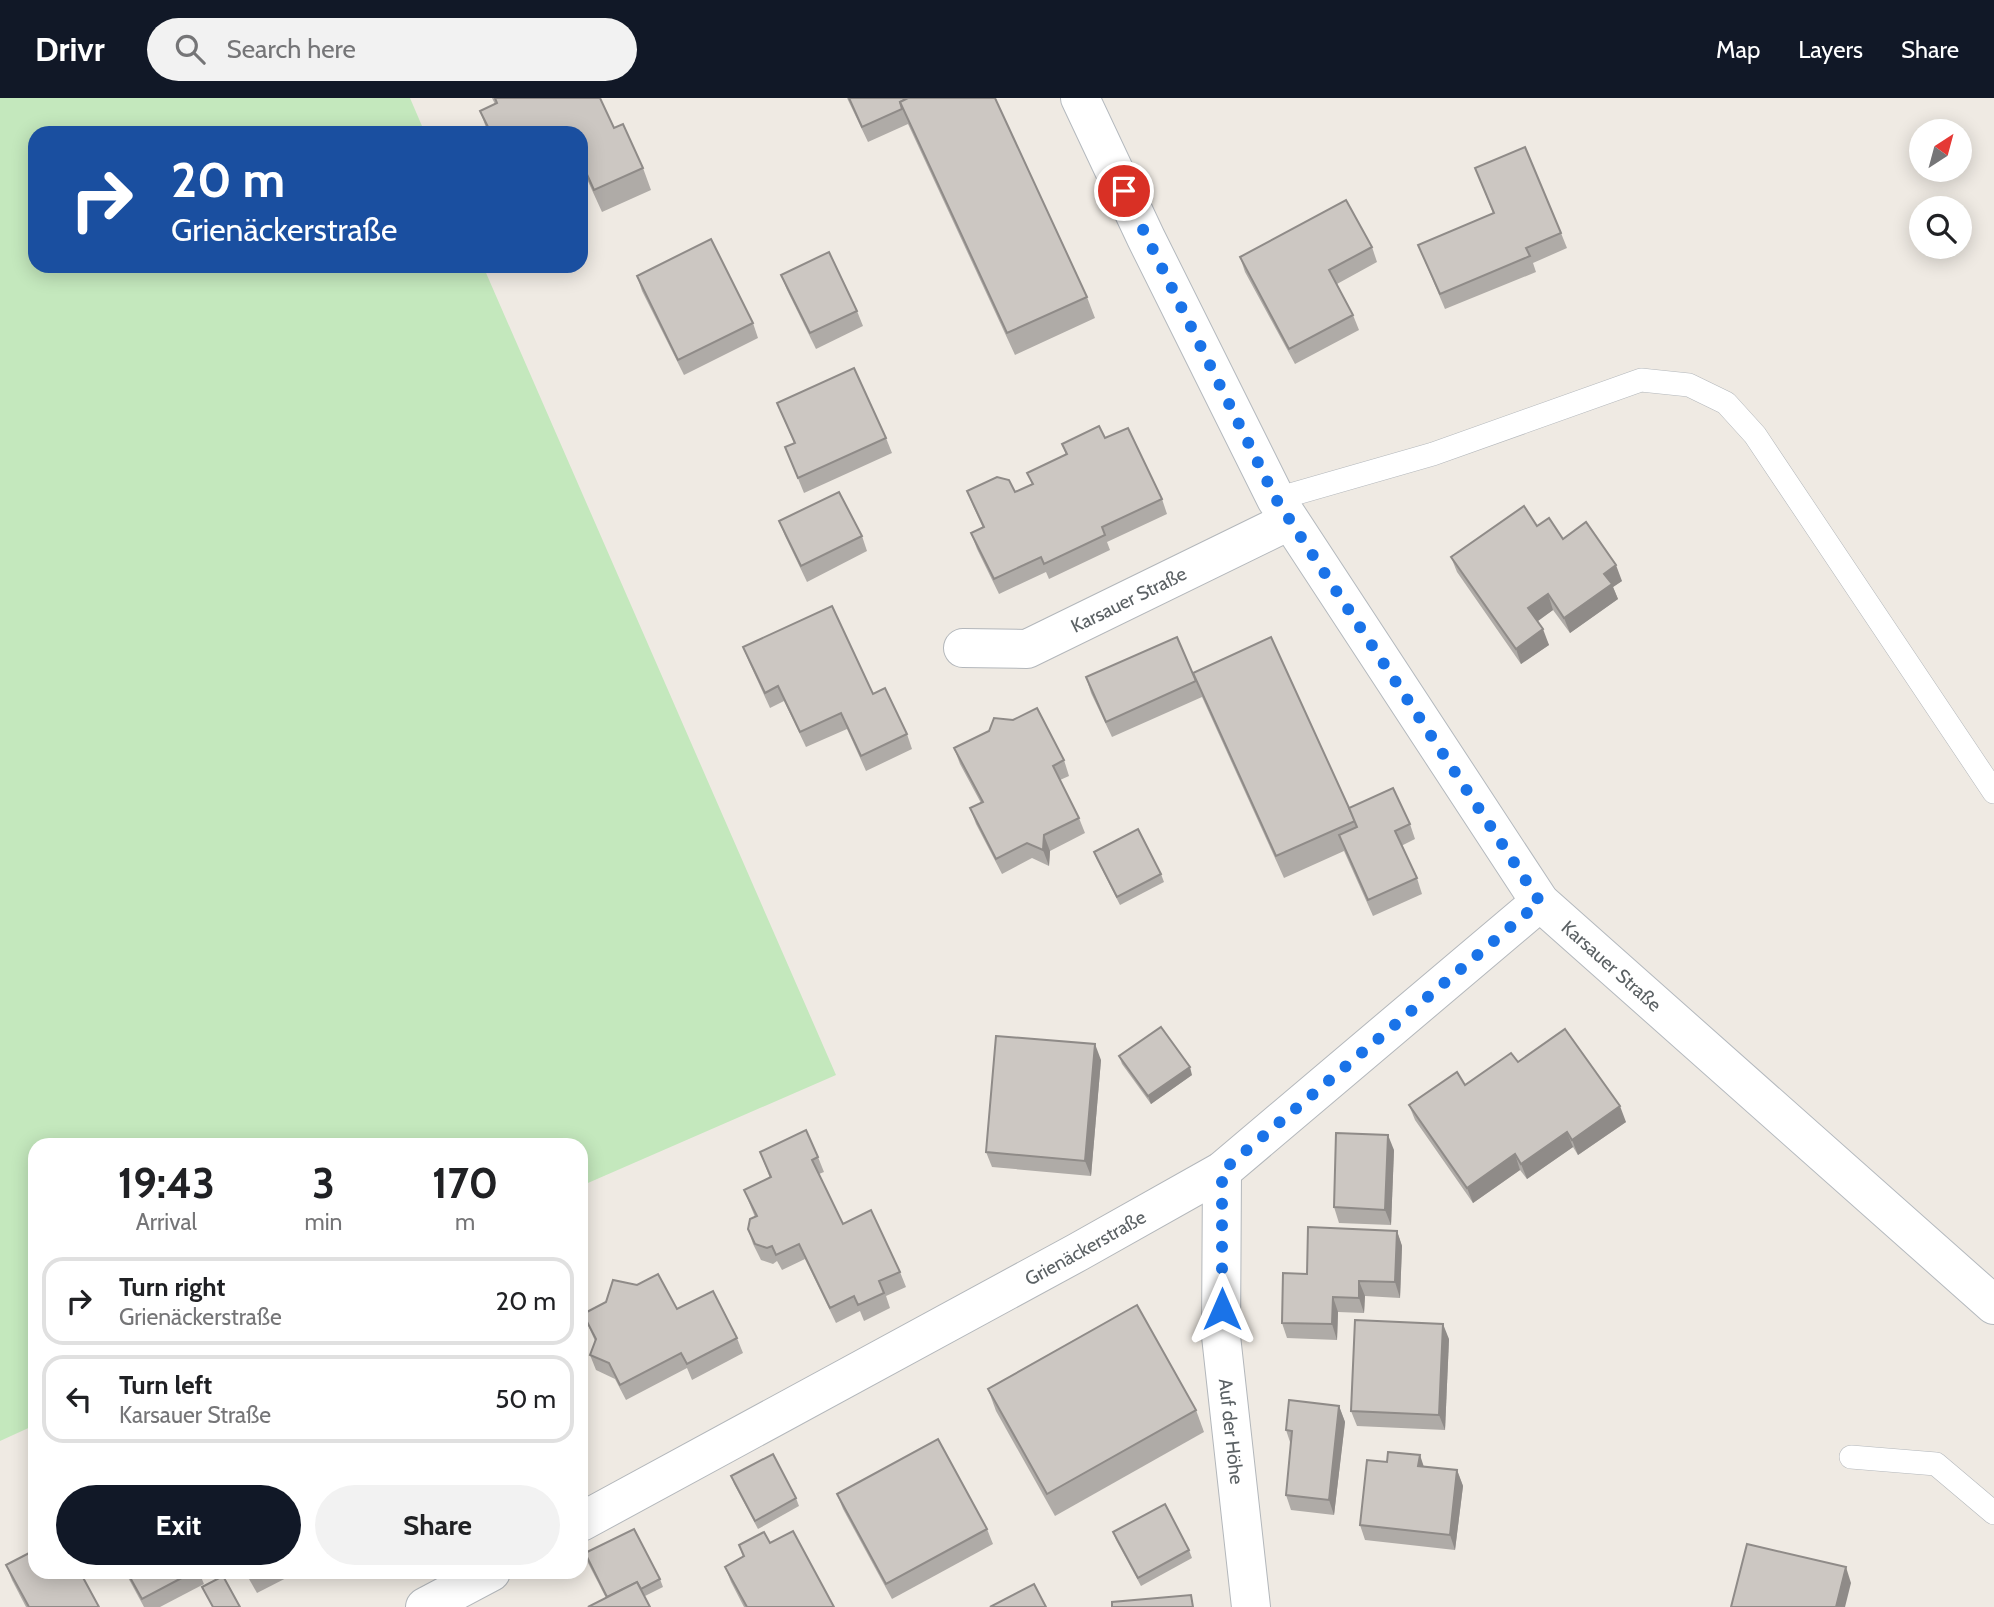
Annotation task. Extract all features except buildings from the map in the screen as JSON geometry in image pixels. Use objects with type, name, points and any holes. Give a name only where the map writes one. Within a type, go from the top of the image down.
[{"type":"street","name":"Karsauer Straße","points":[[1080,98],[1146,238],[1282,510],[1540,902],[1994,1305]]},
{"type":"street","name":"Karsauer Straße","points":[[963,648],[1027,649],[1282,510]]},
{"type":"street","name":"Grienäckerstraße","points":[[588,1518],[1222,1171],[1540,902]]},
{"type":"street","name":"Auf der Höhe","points":[[1222,1171],[1222,1336],[1251,1607]]},
{"type":"street","points":[[425,1607],[478,1579]]},
{"type":"lane","points":[[1282,510],[1641,380],[1689,385],[1726,403],[1755,435],[1994,792]]},
{"type":"lane","points":[[1851,1457],[1936,1464],[1994,1513]]},
{"type":"green space","points":[[0,98],[410,98],[422,126],[28,126],[28,273],[486,273],[836,1075],[588,1183],[588,1138],[28,1138],[28,1428],[0,1441]]},
{"type":"route","points":[[1124,191],[1276,499],[1540,902],[1222,1171],[1222,1309]]}]
